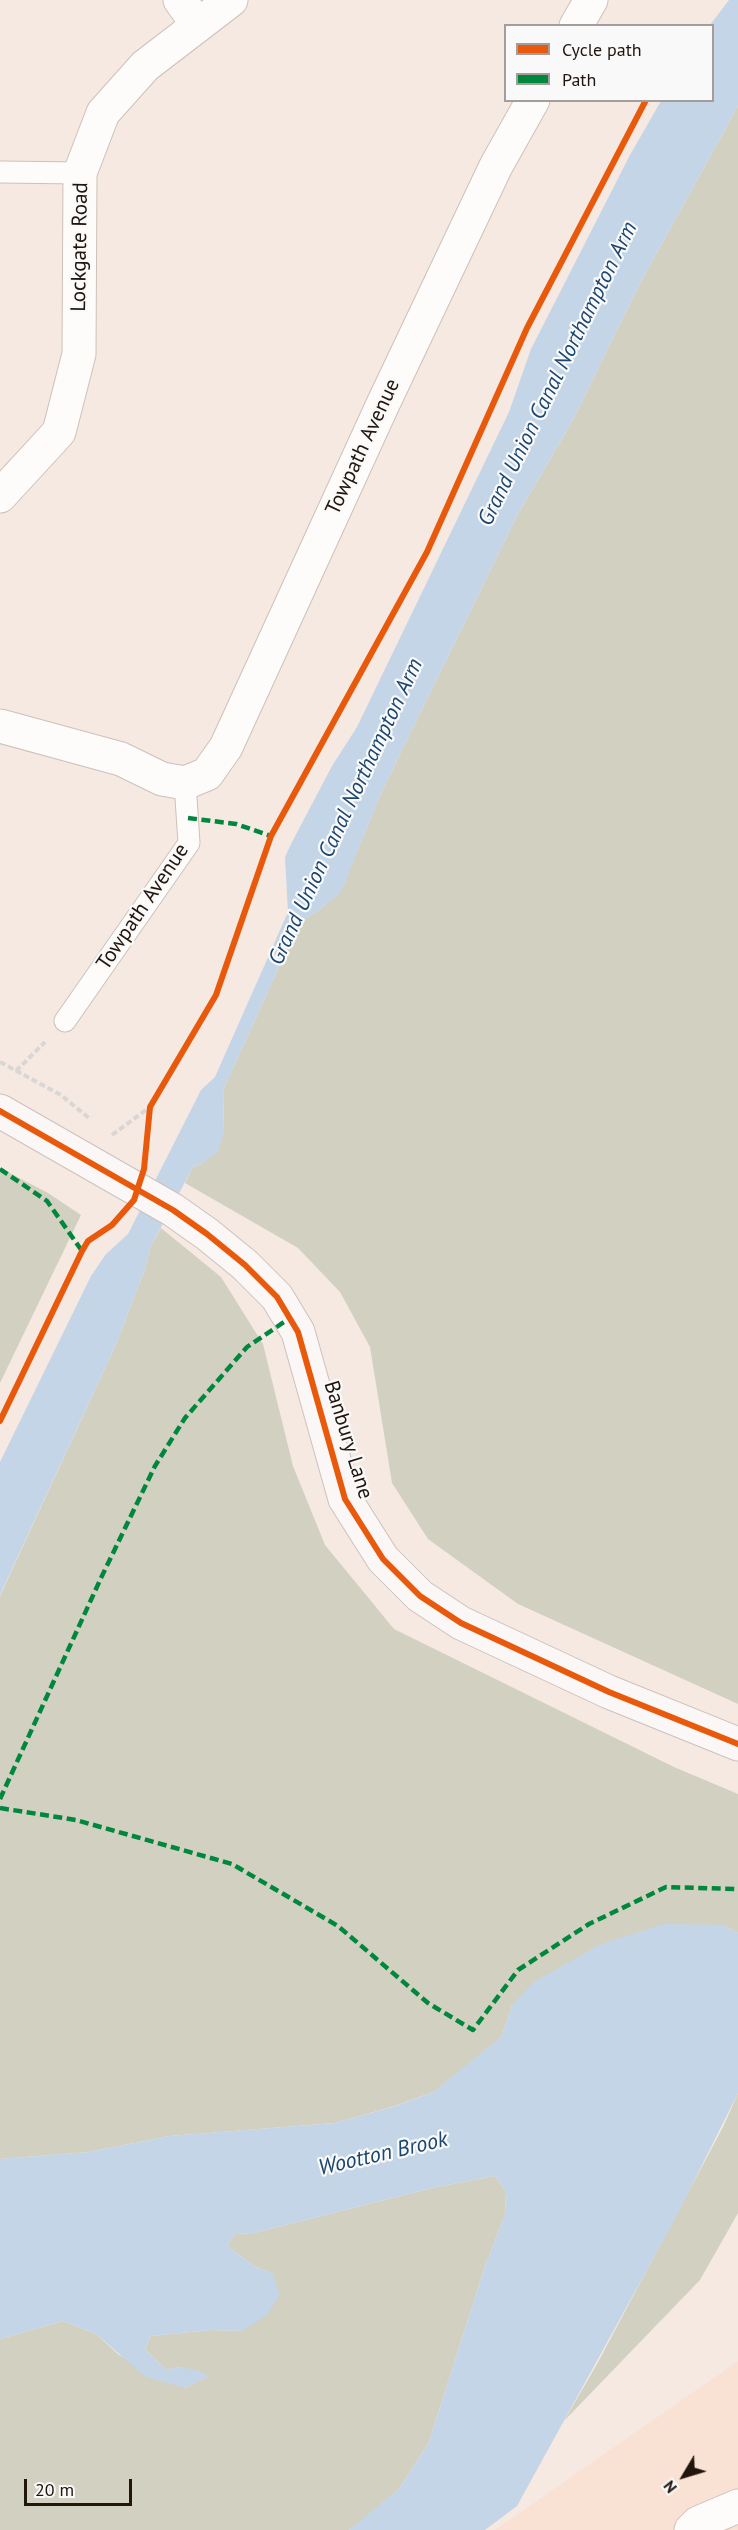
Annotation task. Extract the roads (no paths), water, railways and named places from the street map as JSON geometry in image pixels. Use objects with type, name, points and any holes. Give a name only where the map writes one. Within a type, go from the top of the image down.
[{"type":"street","name":"Lockgate Road","points":[[0,496],[60,432],[79,354],[80,173],[103,113],[189,12],[231,0]]},
{"type":"street","points":[[577,24],[591,0]]},
{"type":"street","name":"Towpath Avenue","points":[[185,783],[207,774],[226,747],[378,415],[491,177],[532,102]]},
{"type":"street","points":[[0,726],[121,759],[162,779],[185,783]]},
{"type":"street","name":"Banbury Lane","points":[[0,1110],[173,1210],[222,1246],[277,1297],[298,1332],[345,1499],[362,1528],[401,1579],[420,1596],[461,1623],[609,1692],[738,1744]]},
{"type":"street","points":[[691,2530],[698,2523],[738,2506]]},
{"type":"lane","points":[[0,172],[80,173]]},
{"type":"lane","name":"Towpath Avenue","points":[[65,1021],[189,843],[185,783]]},
{"type":"water","name":"Grand Union Canal Northampton Arm","points":[[729,0],[738,0],[738,106],[638,287],[574,418],[518,514],[381,793],[341,892],[299,923],[224,1088],[223,1135],[218,1152],[202,1164],[193,1167],[150,1248],[145,1269],[117,1342],[0,1595],[0,1462],[91,1276],[106,1254],[128,1234],[201,1090],[215,1077],[288,912],[285,857],[332,766],[357,727],[509,412],[531,349],[630,155],[660,102],[714,102],[714,24],[711,24]]},
{"type":"water","name":"Wootton Brook","points":[[664,1924],[723,1925],[738,1933],[738,2093],[675,2219],[517,2506],[485,2530],[349,2530],[399,2489],[429,2442],[485,2266],[505,2215],[506,2192],[495,2176],[432,2188],[254,2233],[235,2234],[227,2246],[254,2266],[273,2274],[280,2295],[266,2316],[242,2331],[211,2330],[151,2336],[145,2349],[166,2370],[180,2367],[196,2370],[209,2376],[186,2388],[146,2377],[96,2334],[63,2321],[0,2339],[0,2159],[89,2152],[170,2136],[335,2123],[396,2106],[433,2092],[502,2036],[512,2005],[534,1982],[599,1945]]}]
